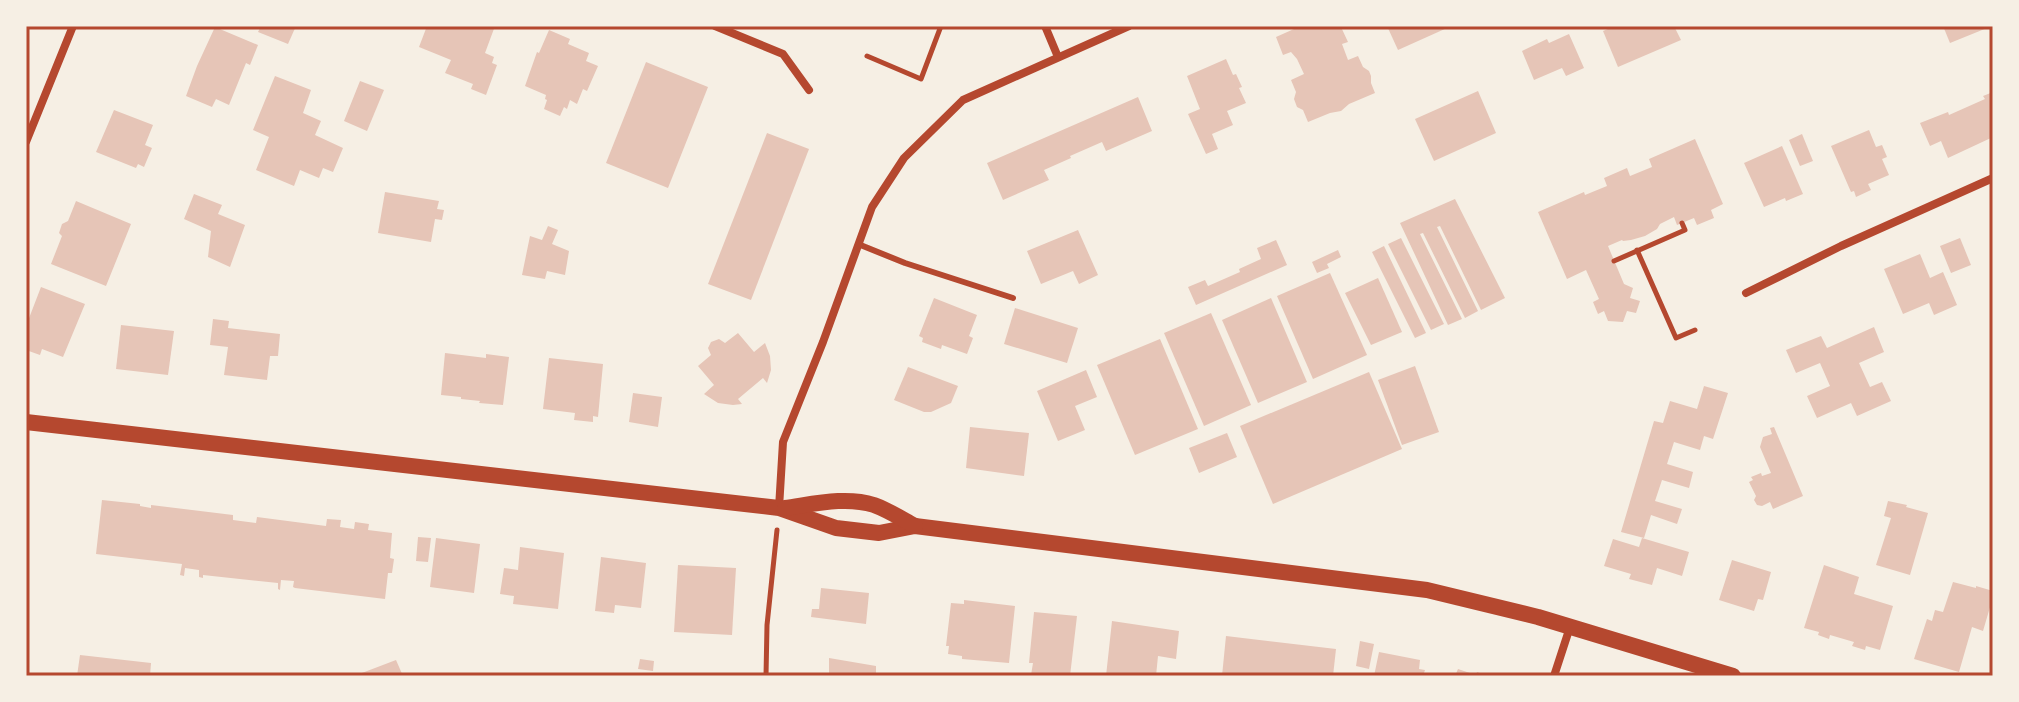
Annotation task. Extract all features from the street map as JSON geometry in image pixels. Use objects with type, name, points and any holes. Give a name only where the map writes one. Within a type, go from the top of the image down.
[{"type":"main road","points":[[26,422],[779,508],[836,528],[879,533],[915,526],[1427,590],[1570,626],[1733,676]]},
{"type":"main road","points":[[779,508],[838,501],[875,505],[915,526]]},
{"type":"street","points":[[26,142],[73,26]]},
{"type":"street","points":[[715,26],[783,54],[809,90]]},
{"type":"street","points":[[1045,26],[1058,57]]},
{"type":"street","points":[[779,508],[783,442],[872,207],[904,158],[963,100],[1129,26]]},
{"type":"street","points":[[1746,293],[1841,246],[1993,178]]},
{"type":"street","points":[[1554,676],[1570,626]]},
{"type":"lane","points":[[858,244],[905,263],[1013,298]]},
{"type":"path","points":[[867,56],[921,79],[941,26]]},
{"type":"path","points":[[1614,261],[1685,230],[1682,223]]},
{"type":"path","points":[[1637,250],[1676,338],[1695,330]]},
{"type":"path","points":[[766,676],[767,625],[779,508]]},
{"type":"building","points":[[261,26],[296,26],[288,44],[258,32]]},
{"type":"building","points":[[427,26],[495,26],[485,53],[494,57],[492,63],[497,65],[486,95],[471,89],[473,84],[445,73],[451,60],[419,47]]},
{"type":"building","points":[[1296,26],[1341,27],[1348,42],[1342,44],[1348,60],[1358,56],[1363,67],[1369,71],[1375,93],[1349,104],[1341,111],[1308,122],[1303,110],[1297,107],[1291,80],[1304,74],[1291,52],[1283,55],[1276,37]]},
{"type":"building","points":[[1387,26],[1446,26],[1447,28],[1398,50]]},
{"type":"building","points":[[1615,26],[1674,26],[1681,40],[1618,67],[1603,31]]},
{"type":"building","points":[[1943,26],[1992,26],[1950,43]]},
{"type":"building","points":[[215,27],[258,45],[250,65],[246,63],[229,105],[216,99],[212,107],[186,96]]},
{"type":"building","points":[[549,30],[570,39],[568,44],[589,53],[586,61],[598,66],[587,91],[583,89],[577,104],[570,100],[560,116],[544,109],[546,95],[525,86]]},
{"type":"building","points":[[1569,34],[1584,68],[1566,76],[1562,68],[1534,80],[1522,51],[1547,39],[1549,43]]},
{"type":"building","points":[[1226,59],[1242,87],[1239,88],[1246,103],[1227,111],[1233,125],[1212,134],[1218,149],[1206,154],[1188,114],[1200,109],[1187,76]]},
{"type":"building","points":[[646,62],[708,87],[668,188],[606,163]]},
{"type":"building","points":[[275,76],[311,90],[303,113],[321,121],[315,135],[343,148],[333,172],[323,168],[319,178],[300,170],[294,186],[256,170],[269,137],[253,130]]},
{"type":"building","points":[[360,81],[384,90],[367,131],[344,121]]},
{"type":"building","points":[[1478,91],[1496,133],[1434,161],[1415,119]]},
{"type":"building","points":[[1993,92],[1993,137],[1948,158],[1941,141],[1930,146],[1920,123],[1948,112],[1949,115],[1985,99],[1983,96]]},
{"type":"building","points":[[1138,97],[1152,131],[1106,151],[1102,142],[1070,156],[1044,170],[1049,180],[1003,200],[987,163]]},
{"type":"building","points":[[114,110],[153,125],[145,145],[152,148],[144,167],[138,164],[136,168],[96,152]]},
{"type":"building","points":[[1869,130],[1876,147],[1882,145],[1887,157],[1882,159],[1889,175],[1868,184],[1871,190],[1856,197],[1831,146]]},
{"type":"building","points":[[767,133],[809,149],[751,300],[708,284]]},
{"type":"building","points":[[1802,134],[1813,161],[1800,166],[1789,140]]},
{"type":"building","points":[[1695,139],[1723,204],[1711,210],[1714,218],[1697,225],[1694,218],[1677,225],[1674,217],[1645,236],[1608,246],[1624,284],[1633,288],[1630,298],[1640,301],[1636,313],[1627,311],[1623,322],[1608,321],[1604,311],[1598,314],[1593,302],[1599,299],[1586,270],[1567,279],[1538,212],[1584,192],[1585,195],[1607,186],[1604,178],[1627,168],[1630,176],[1652,167],[1649,159]]},
{"type":"building","points":[[1782,146],[1803,194],[1764,207],[1744,163]]},
{"type":"building","points":[[385,192],[439,201],[437,209],[444,210],[442,220],[435,219],[431,242],[378,233]]},
{"type":"building","points":[[194,194],[222,205],[218,214],[245,225],[230,267],[208,257],[211,231],[184,219]]},
{"type":"building","points":[[1455,199],[1505,298],[1481,310],[1440,226],[1437,227],[1478,311],[1465,318],[1423,233],[1420,234],[1462,319],[1448,325],[1400,223]]},
{"type":"building","points":[[76,201],[131,224],[106,286],[51,264],[62,236],[59,233],[62,224],[68,221]]},
{"type":"building","points":[[548,226],[558,230],[552,244],[569,251],[565,275],[547,271],[545,279],[522,275],[530,236],[542,240]]},
{"type":"building","points":[[1078,230],[1098,275],[1079,284],[1073,271],[1041,284],[1027,251]]},
{"type":"building","points":[[1401,238],[1444,324],[1431,330],[1388,244]]},
{"type":"building","points":[[1960,238],[1971,265],[1951,273],[1940,246]]},
{"type":"building","points":[[1276,240],[1287,265],[1196,305],[1188,287],[1205,280],[1208,286],[1240,272],[1239,269],[1261,259],[1257,248]]},
{"type":"building","points":[[1384,246],[1426,333],[1415,338],[1372,252]]},
{"type":"building","points":[[1338,250],[1341,257],[1327,264],[1329,268],[1317,273],[1312,262]]},
{"type":"building","points":[[1920,254],[1930,278],[1943,272],[1957,305],[1934,315],[1929,303],[1903,314],[1884,269]]},
{"type":"building","points":[[1330,273],[1367,355],[1313,379],[1277,296]]},
{"type":"building","points":[[1378,278],[1402,332],[1371,345],[1345,293]]},
{"type":"building","points":[[41,287],[85,304],[63,357],[42,349],[40,355],[26,350],[26,326]]},
{"type":"building","points":[[934,298],[977,315],[969,336],[973,338],[967,354],[922,342],[923,338],[919,336]]},
{"type":"building","points":[[1271,298],[1307,382],[1258,403],[1222,320]]},
{"type":"building","points":[[1015,308],[1078,328],[1067,363],[1004,344]]},
{"type":"building","points":[[1211,313],[1251,405],[1204,426],[1164,333]]},
{"type":"building","points":[[213,319],[229,321],[228,328],[280,334],[278,356],[270,356],[267,380],[224,375],[228,347],[210,345]]},
{"type":"building","points":[[121,325],[174,331],[168,375],[116,369]]},
{"type":"building","points":[[1874,327],[1884,352],[1859,363],[1870,387],[1882,382],[1891,401],[1857,416],[1851,403],[1817,418],[1807,396],[1830,386],[1820,363],[1796,373],[1786,350],[1821,336],[1827,348]]},
{"type":"building","points":[[738,333],[754,352],[765,343],[771,370],[767,383],[763,378],[738,399],[742,404],[718,403],[704,394],[714,385],[698,366],[711,355],[708,348],[711,342],[719,339],[725,343]]},
{"type":"building","points":[[1160,339],[1198,429],[1135,455],[1097,365]]},
{"type":"building","points":[[445,353],[486,358],[486,354],[509,357],[503,405],[441,395]]},
{"type":"building","points":[[549,358],[603,364],[598,417],[593,416],[593,422],[574,420],[575,413],[543,409]]},
{"type":"building","points":[[1415,366],[1439,432],[1402,445],[1378,380]]},
{"type":"building","points":[[908,367],[958,386],[951,403],[924,412],[894,400]]},
{"type":"building","points":[[1086,370],[1097,397],[1075,406],[1085,430],[1058,441],[1037,391]]},
{"type":"building","points":[[1369,372],[1402,449],[1273,504],[1240,426]]},
{"type":"building","points":[[1704,386],[1728,393],[1713,439],[1704,436],[1700,450],[1674,442],[1667,464],[1693,472],[1689,488],[1662,480],[1655,501],[1682,509],[1677,524],[1651,515],[1644,538],[1621,532],[1654,421],[1663,423],[1670,401],[1697,409]]},
{"type":"building","points":[[633,393],[662,397],[658,427],[629,422]]},
{"type":"building","points":[[970,427],[1029,433],[1024,476],[966,468]]},
{"type":"building","points":[[1774,427],[1803,496],[1773,509],[1770,502],[1757,505],[1749,482],[1753,480],[1751,477],[1771,473],[1760,447],[1763,437],[1772,434],[1770,428]]},
{"type":"building","points":[[1227,433],[1237,457],[1199,473],[1189,448]]},
{"type":"building","points":[[102,500],[233,515],[233,520],[256,523],[257,517],[326,526],[327,519],[341,520],[340,527],[354,529],[355,522],[369,524],[368,530],[392,533],[390,558],[394,559],[392,573],[388,573],[385,599],[295,588],[294,581],[281,580],[280,590],[278,583],[203,575],[203,578],[199,577],[199,570],[185,568],[184,576],[180,575],[182,564],[96,554]]},
{"type":"building","points":[[1888,501],[1928,513],[1910,575],[1876,565],[1891,518],[1884,516]]},
{"type":"building","points":[[418,537],[431,538],[428,562],[416,561]]},
{"type":"building","points":[[436,538],[480,544],[474,593],[430,587]]},
{"type":"building","points":[[1642,538],[1689,552],[1682,576],[1657,568],[1652,585],[1629,579],[1631,574],[1604,566],[1613,539],[1639,547]]},
{"type":"building","points":[[520,547],[564,553],[558,609],[513,604],[514,596],[500,594],[504,568],[518,570]]},
{"type":"building","points":[[601,557],[646,563],[641,608],[615,605],[614,613],[595,611]]},
{"type":"building","points":[[1732,560],[1771,572],[1763,600],[1758,599],[1754,611],[1719,600]]},
{"type":"building","points":[[678,565],[736,568],[732,635],[674,632]]},
{"type":"building","points":[[1824,565],[1859,577],[1854,594],[1893,606],[1880,650],[1866,646],[1865,650],[1852,646],[1854,642],[1830,635],[1829,639],[1804,628]]},
{"type":"building","points":[[1953,582],[1993,591],[1983,631],[1972,627],[1959,672],[1914,659],[1927,619],[1932,621],[1935,610],[1943,612]]},
{"type":"building","points":[[821,588],[869,593],[866,624],[811,617],[812,609],[819,609]]},
{"type":"building","points":[[964,600],[1015,606],[1009,663],[962,659],[962,656],[948,654],[949,646],[946,646],[951,603],[964,604]]},
{"type":"building","points":[[1034,612],[1077,616],[1070,676],[1031,675],[1033,663],[1029,663]]},
{"type":"building","points":[[1112,621],[1179,631],[1176,659],[1158,656],[1156,676],[1106,676]]},
{"type":"building","points":[[1226,636],[1336,649],[1333,676],[1222,676]]},
{"type":"building","points":[[1360,641],[1374,644],[1369,669],[1356,666]]},
{"type":"building","points":[[1379,652],[1420,660],[1419,669],[1425,670],[1423,676],[1374,676]]},
{"type":"building","points":[[80,655],[151,663],[150,676],[77,676]]},
{"type":"building","points":[[829,658],[876,666],[876,676],[829,676]]},
{"type":"building","points":[[640,659],[654,661],[653,671],[638,669]]},
{"type":"building","points":[[396,660],[403,676],[354,676]]},
{"type":"building","points":[[1458,669],[1476,675],[1477,672],[1488,676],[1455,676]]}]
